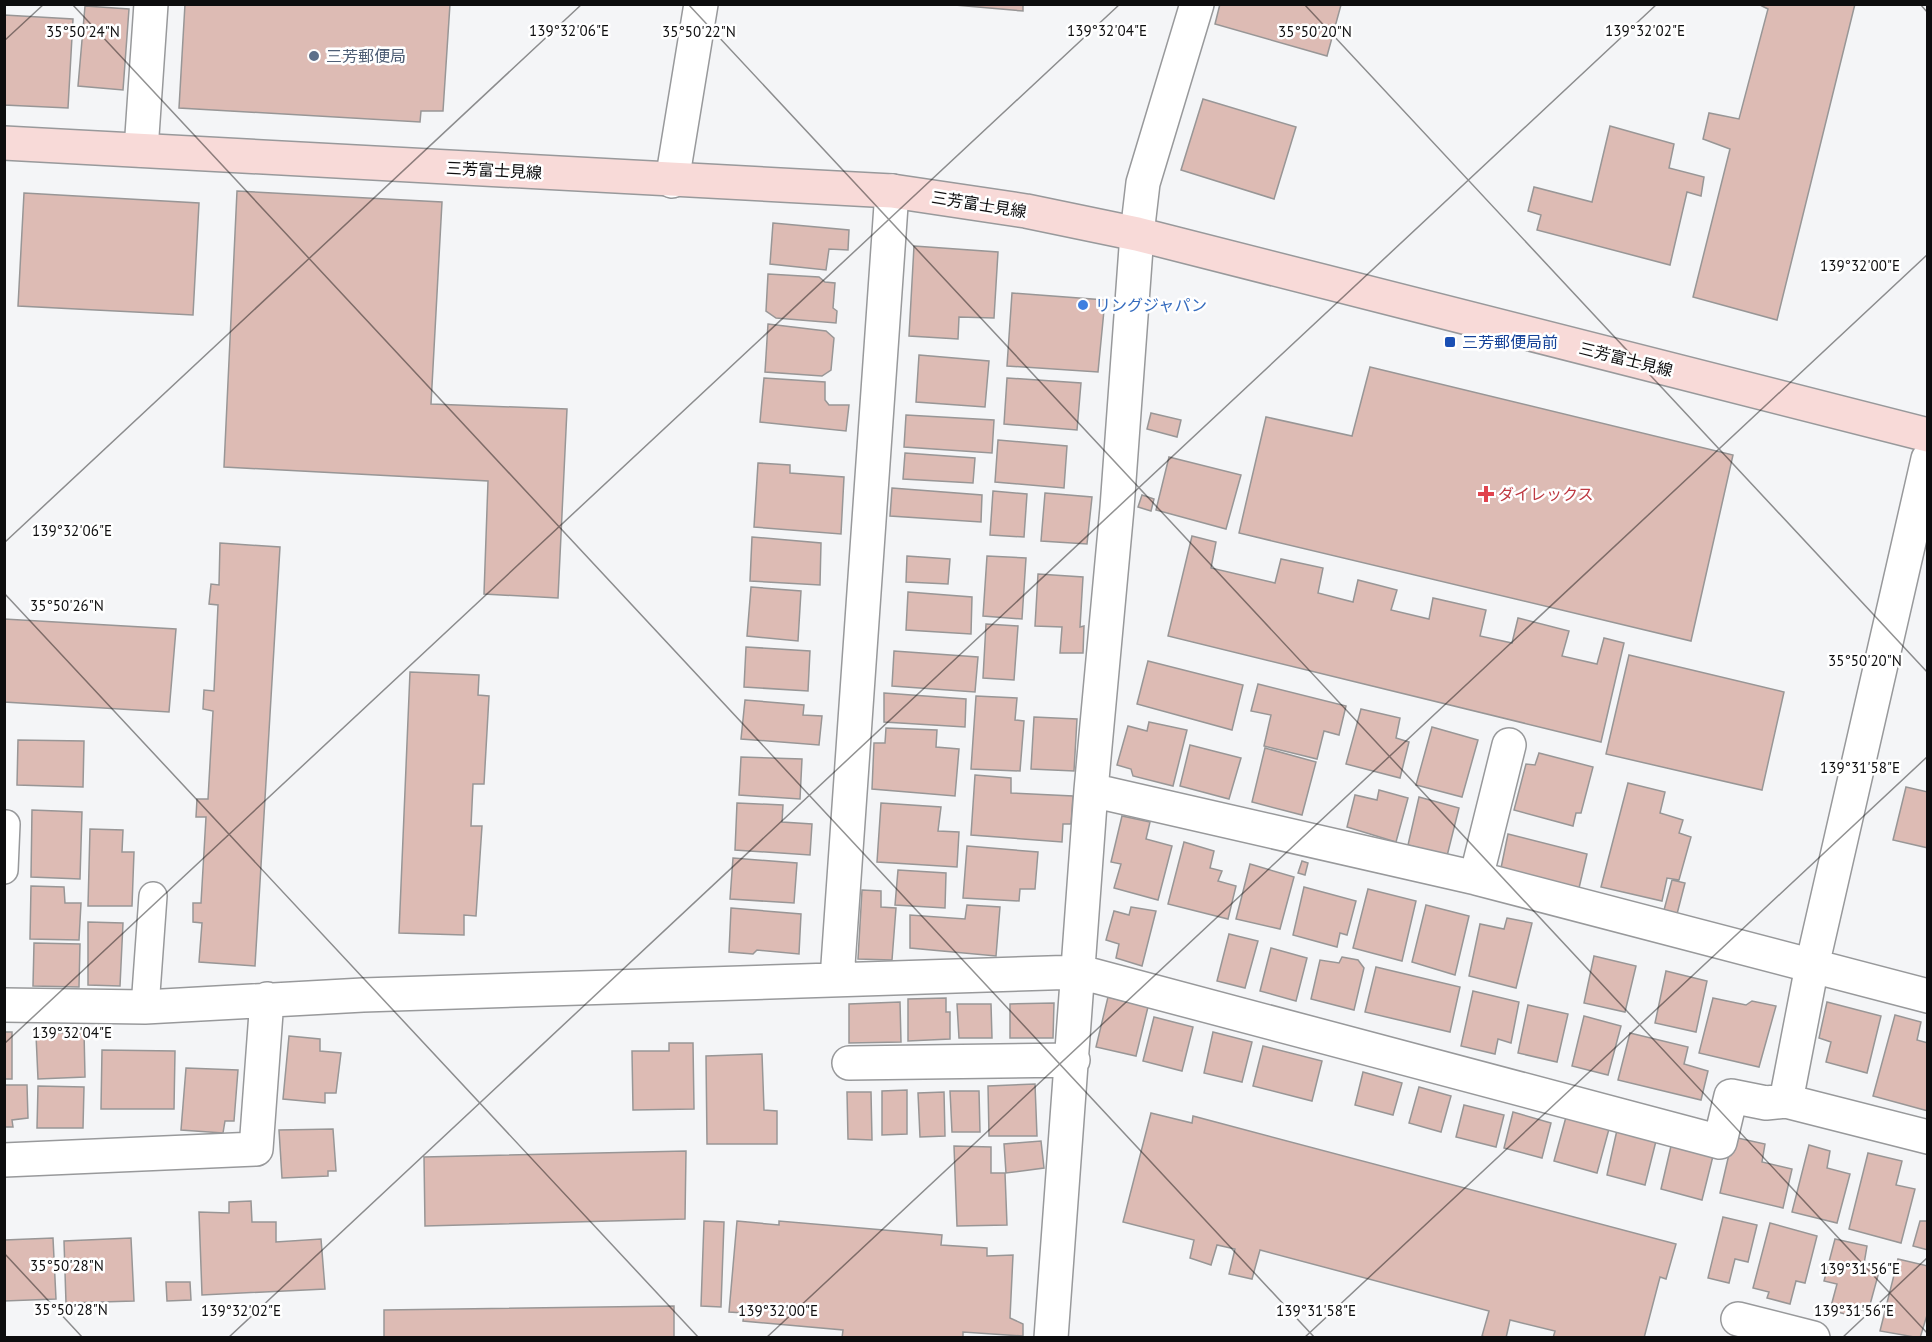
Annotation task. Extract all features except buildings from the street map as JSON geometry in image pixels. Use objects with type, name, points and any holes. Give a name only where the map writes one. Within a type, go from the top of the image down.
[{"type":"main road","name":"三芳富士見線","points":[[4,143],[672,181],[822,185],[892,191],[1026,211],[1137,234],[1928,435]]},
{"type":"street","points":[[141,150],[151,4]]},
{"type":"street","points":[[672,181],[701,4]]},
{"type":"street","points":[[1051,1338],[1080,972],[1091,790],[1117,508],[1137,234],[1143,183],[1197,4]]},
{"type":"street","points":[[837,979],[892,191]]},
{"type":"street","points":[[1786,1101],[1812,966],[1928,459]]},
{"type":"street","points":[[1476,878],[1509,745]]},
{"type":"street","points":[[1091,790],[1476,878],[1928,996]]},
{"type":"street","points":[[4,1005],[145,1007],[267,999],[1080,972],[1720,1142],[1731,1096],[1766,1103],[1786,1101],[1928,1137]]},
{"type":"street","points":[[4,1160],[256,1149],[267,999]]},
{"type":"street","points":[[849,1063],[1073,1060]]},
{"type":"street","points":[[1738,1319],[1813,1338]]},
{"type":"lane","points":[[4,870],[6,824]]},
{"type":"lane","points":[[145,1007],[153,896]]},
{"type":"place","name":"三芳郵便局","points":[[314,56]]},
{"type":"place","name":"リングジャパン","points":[[1083,305]]},
{"type":"place","name":"三芳郵便局前","points":[[1450,342]]},
{"type":"place","name":"ダイレックス","points":[[1486,494]]}]
